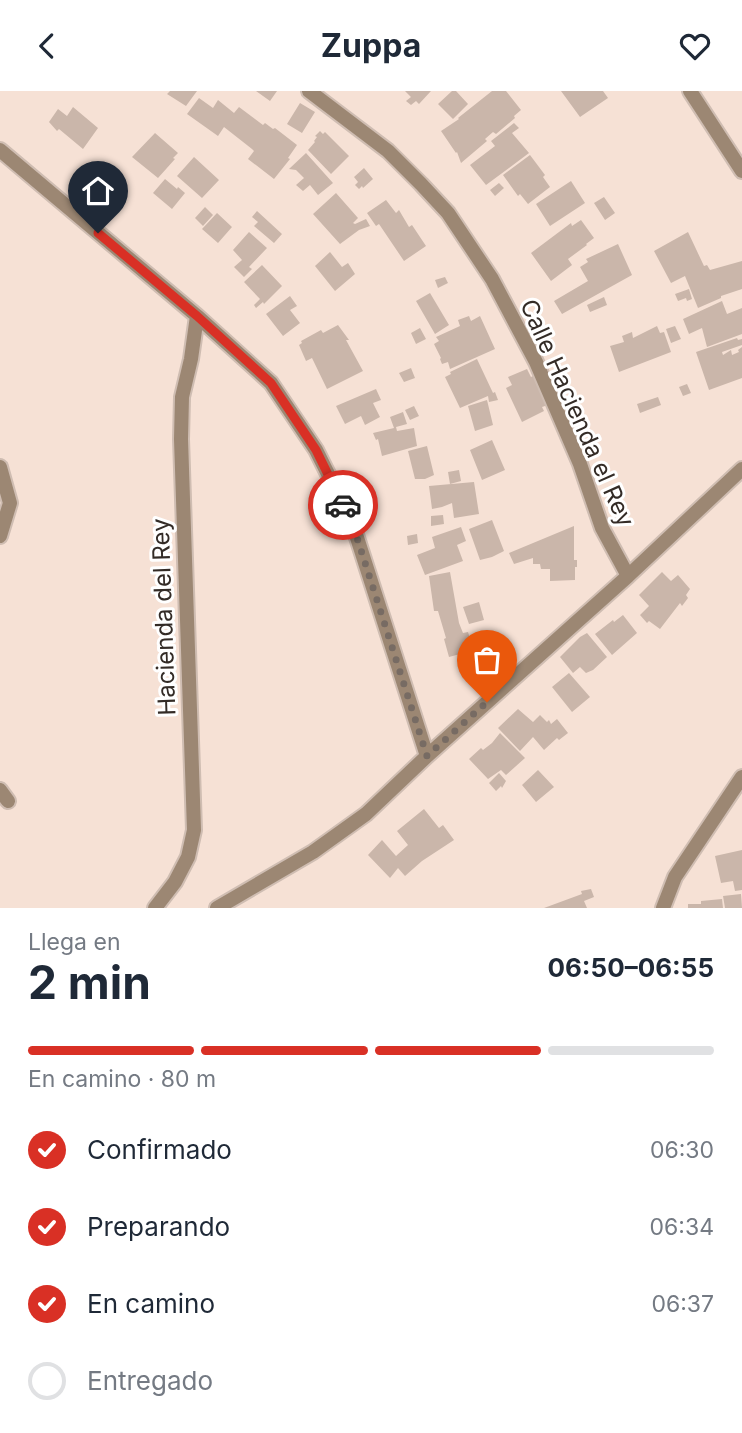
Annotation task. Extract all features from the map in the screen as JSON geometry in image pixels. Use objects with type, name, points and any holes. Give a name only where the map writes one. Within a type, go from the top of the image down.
[{"type":"street","name":"Calle Hacienda el Rey","points":[[309,91],[388,151],[421,184],[448,213],[492,279],[536,362],[580,464],[602,528],[628,576]]},
{"type":"street","points":[[690,91],[742,171]]},
{"type":"street","points":[[0,150],[197,316],[271,383],[316,450],[352,522],[427,756]]},
{"type":"street","name":"Hacienda del Rey","points":[[155,908],[175,882],[188,857],[194,830],[181,425],[182,397],[197,316]]},
{"type":"street","points":[[0,467],[10,503],[0,536]]},
{"type":"street","points":[[217,908],[313,852],[366,814],[742,469]]},
{"type":"street","points":[[663,908],[675,877],[742,777]]},
{"type":"building","points":[[170,91],[197,91],[186,106],[167,94]]},
{"type":"building","points":[[256,91],[277,91],[270,101]]},
{"type":"building","points":[[405,91],[431,91],[419,104],[416,101],[411,105],[406,101],[411,97]]},
{"type":"building","points":[[452,91],[456,91],[468,104],[453,119],[438,104]]},
{"type":"building","points":[[492,91],[506,91],[521,110],[461,163],[457,152],[441,131]]},
{"type":"building","points":[[561,91],[603,91],[608,98],[580,117]]},
{"type":"building","points":[[199,98],[213,108],[218,100],[234,113],[239,107],[263,125],[265,123],[275,128],[297,145],[274,179],[248,159],[254,151],[224,127],[218,136],[187,114]]},
{"type":"building","points":[[300,103],[315,112],[302,133],[287,124]]},
{"type":"building","points":[[73,107],[98,128],[83,149],[49,122],[58,109],[67,116]]},
{"type":"building","points":[[514,123],[519,128],[512,133],[529,153],[486,185],[470,165],[495,146],[491,141]]},
{"type":"building","points":[[320,131],[323,134],[325,132],[349,156],[331,174],[308,150]]},
{"type":"building","points":[[155,133],[178,153],[158,178],[132,157]]},
{"type":"building","points":[[306,153],[333,183],[318,195],[310,185],[303,191],[296,185],[304,178],[296,170],[289,169]]},
{"type":"building","points":[[530,155],[545,175],[543,177],[550,187],[528,204],[520,194],[518,196],[503,175]]},
{"type":"building","points":[[194,157],[219,180],[202,198],[177,176]]},
{"type":"building","points":[[364,168],[373,179],[359,189],[355,185],[358,182],[354,177]]},
{"type":"building","points":[[165,179],[185,193],[172,209],[153,193]]},
{"type":"building","points":[[571,181],[585,203],[550,226],[536,204]]},
{"type":"building","points":[[499,183],[504,188],[495,196],[490,190]]},
{"type":"building","points":[[336,193],[358,218],[353,223],[366,219],[370,226],[359,230],[340,244],[313,214]]},
{"type":"building","points":[[604,197],[615,213],[605,220],[594,203]]},
{"type":"building","points":[[386,200],[396,213],[399,210],[409,227],[412,225],[426,246],[404,261],[379,224],[376,226],[367,213]]},
{"type":"building","points":[[205,207],[213,215],[203,226],[195,218]]},
{"type":"building","points":[[257,211],[282,234],[274,243],[254,226],[258,222],[252,217]]},
{"type":"building","points":[[217,213],[232,227],[218,243],[202,229]]},
{"type":"building","points":[[581,220],[594,238],[568,259],[572,265],[551,281],[531,253],[571,223],[572,226]]},
{"type":"building","points":[[249,232],[267,248],[249,267],[252,269],[244,277],[234,267],[242,260],[233,250]]},
{"type":"building","points":[[688,232],[704,266],[707,265],[710,270],[742,261],[742,289],[698,308],[685,276],[671,283],[654,251]]},
{"type":"building","points":[[618,244],[632,275],[562,314],[554,301],[588,281],[580,267],[588,262],[586,259]]},
{"type":"building","points":[[330,252],[342,267],[348,263],[355,274],[335,291],[315,266]]},
{"type":"building","points":[[262,265],[282,286],[264,304],[263,302],[256,308],[254,305],[260,299],[244,282]]},
{"type":"building","points":[[445,277],[448,283],[438,288],[435,280]]},
{"type":"building","points":[[689,289],[692,299],[678,301],[675,294]]},
{"type":"building","points":[[430,293],[449,325],[435,334],[416,301]]},
{"type":"building","points":[[290,296],[297,306],[290,310],[300,323],[283,336],[266,314]]},
{"type":"building","points":[[604,297],[607,305],[590,312],[587,305]]},
{"type":"building","points":[[722,301],[727,314],[742,308],[742,334],[707,347],[702,328],[689,334],[683,319]]},
{"type":"building","points":[[469,316],[471,321],[480,316],[495,349],[450,369],[448,362],[442,364],[434,344],[439,341],[436,337],[460,326],[458,320]]},
{"type":"building","points":[[338,325],[349,340],[346,340],[363,371],[327,389],[312,358],[306,361],[299,345],[301,341],[321,330],[323,333]]},
{"type":"building","points":[[657,326],[660,333],[664,332],[671,352],[619,372],[610,346],[624,342],[622,336],[632,332],[633,338]]},
{"type":"building","points":[[675,326],[681,339],[671,343],[666,329]]},
{"type":"building","points":[[420,328],[426,339],[416,344],[411,333]]},
{"type":"building","points":[[737,338],[742,339],[742,345],[722,352],[723,355],[731,350],[732,355],[742,347],[742,378],[709,390],[696,352]]},
{"type":"building","points":[[477,359],[498,400],[489,402],[488,396],[460,408],[445,377]]},
{"type":"building","points":[[411,368],[415,378],[404,382],[399,373]]},
{"type":"building","points":[[527,369],[531,377],[535,375],[548,405],[542,407],[544,411],[522,422],[506,388],[512,385],[508,377]]},
{"type":"building","points":[[687,384],[691,393],[683,396],[679,387]]},
{"type":"building","points":[[376,389],[381,400],[373,403],[380,417],[365,425],[361,416],[345,424],[336,406]]},
{"type":"building","points":[[658,397],[661,405],[640,413],[637,404]]},
{"type":"building","points":[[487,400],[493,425],[475,431],[468,406]]},
{"type":"building","points":[[414,406],[419,416],[410,420],[405,410]]},
{"type":"building","points":[[403,412],[407,424],[396,427],[397,431],[414,428],[417,446],[382,456],[378,439],[376,440],[373,433],[394,428],[390,417]]},
{"type":"building","points":[[492,440],[505,470],[482,480],[470,450]]},
{"type":"building","points":[[427,446],[434,475],[415,479],[408,451]]},
{"type":"building","points":[[459,470],[461,481],[450,484],[448,472]]},
{"type":"building","points":[[474,482],[479,514],[454,518],[452,503],[432,509],[429,486]]},
{"type":"building","points":[[443,515],[444,524],[431,526],[431,516]]},
{"type":"building","points":[[492,520],[504,551],[480,560],[469,529]]},
{"type":"building","points":[[574,526],[574,560],[577,560],[575,580],[550,581],[550,569],[541,569],[540,564],[533,564],[533,558],[514,564],[509,553]]},
{"type":"building","points":[[461,527],[466,541],[457,545],[463,561],[425,575],[417,555],[435,548],[432,537]]},
{"type":"building","points":[[417,534],[418,543],[408,545],[407,536]]},
{"type":"building","points":[[450,572],[459,623],[463,633],[468,632],[474,652],[461,657],[460,654],[449,657],[438,611],[434,611],[429,576]]},
{"type":"building","points":[[662,572],[671,581],[678,575],[690,589],[682,606],[680,603],[660,629],[649,621],[647,623],[640,615],[649,606],[639,595]]},
{"type":"building","points":[[479,602],[484,620],[469,624],[463,607]]},
{"type":"building","points":[[623,615],[637,633],[612,655],[595,634]]},
{"type":"building","points":[[587,633],[607,657],[593,670],[586,673],[580,667],[573,673],[560,657]]},
{"type":"building","points":[[494,636],[498,646],[488,649],[484,640]]},
{"type":"building","points":[[569,673],[590,697],[572,712],[552,687]]},
{"type":"building","points":[[518,709],[533,722],[540,715],[551,724],[557,719],[568,733],[559,740],[557,738],[544,750],[533,737],[520,751],[498,728]]},
{"type":"building","points":[[500,733],[525,758],[506,775],[501,770],[488,779],[469,759],[481,748],[483,750],[492,743]]},
{"type":"building","points":[[538,770],[554,787],[536,802],[522,785]]},
{"type":"building","points":[[499,773],[506,781],[502,788],[501,786],[496,791],[489,783]]},
{"type":"building","points":[[424,809],[439,828],[443,825],[454,840],[405,876],[398,868],[390,878],[368,855],[382,840],[396,856],[408,845],[397,831]]},
{"type":"building","points":[[742,850],[742,890],[735,891],[733,881],[721,883],[715,856]]},
{"type":"building","points":[[591,889],[594,897],[584,901],[587,908],[544,908],[582,894],[581,891]]},
{"type":"building","points":[[741,894],[742,908],[725,908],[723,896]]},
{"type":"building","points":[[722,899],[723,908],[688,908],[688,904]]},
{"type":"way so far","points":[[343,505],[352,522],[427,756],[487,702]]},
{"type":"route","points":[[98,233],[197,316],[271,383],[316,450],[343,505]]}]
